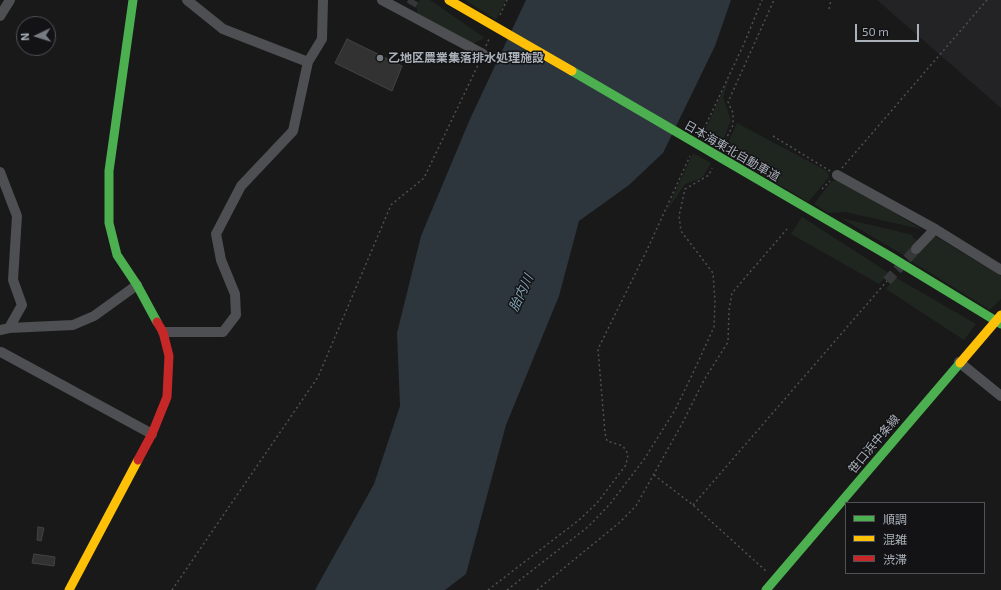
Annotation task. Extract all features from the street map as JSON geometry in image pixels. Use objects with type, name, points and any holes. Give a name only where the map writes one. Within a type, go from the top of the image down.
[{"type":"main road","points":[[69,590],[152,434],[167,397],[169,356],[163,332],[118,255],[109,223],[109,171],[133,0]]},
{"type":"main road","name":"日本海東北自動車道","points":[[449,0],[891,257],[1001,324]]},
{"type":"main road","name":"笹口浜中条線","points":[[766,590],[1001,314]]},
{"type":"street","points":[[0,16],[10,0]]},
{"type":"street","points":[[187,0],[223,29],[308,62]]},
{"type":"street","points":[[163,332],[223,332],[236,315],[235,294],[220,260],[216,234],[241,186],[293,131],[308,62],[322,39],[323,0]]},
{"type":"street","points":[[382,0],[409,9],[483,54]]},
{"type":"street","points":[[0,172],[17,216],[13,280],[22,305],[5,329]]},
{"type":"street","points":[[837,175],[935,229],[1001,270]]},
{"type":"street","points":[[916,249],[935,229]]},
{"type":"street","points":[[5,329],[73,325],[94,316],[136,285]]},
{"type":"street","points":[[0,352],[152,434]]},
{"type":"street","points":[[959,362],[1001,396]]},
{"type":"path","points":[[498,20],[507,0]]},
{"type":"path","points":[[700,137],[743,46],[762,0]]},
{"type":"path","points":[[722,147],[732,125],[733,113],[728,102],[774,0]]},
{"type":"path","points":[[829,8],[831,0]]},
{"type":"path","points":[[822,189],[837,175],[987,0]]},
{"type":"path","points":[[172,590],[318,377],[391,204],[424,178],[492,34]]},
{"type":"path","points":[[773,136],[837,175]]},
{"type":"path","points":[[488,590],[579,520],[597,503],[626,465],[628,454],[623,446],[607,441],[605,433],[598,349],[647,250],[690,156]]},
{"type":"path","points":[[507,590],[589,526],[610,504],[645,458],[675,410],[714,327],[715,301],[713,273],[681,231],[679,216],[685,188],[709,175],[712,168]]},
{"type":"path","points":[[537,590],[619,523],[636,506],[704,380],[728,342],[729,310],[732,293],[787,229]]},
{"type":"path","points":[[693,505],[886,281]]},
{"type":"path","points":[[654,474],[693,505],[776,580]]},
{"type":"shaded area","points":[[420,0],[430,0],[485,38],[469,45],[418,14],[416,6]]},
{"type":"shaded area","points":[[465,0],[506,0],[496,20]]},
{"type":"shaded area","points":[[877,0],[1001,0],[1001,108]]},
{"type":"shaded area","points":[[731,73],[723,97],[730,118],[730,123],[719,149],[701,139]]},
{"type":"shaded area","points":[[737,123],[827,171],[829,177],[808,202],[724,152]]},
{"type":"shaded area","points":[[693,153],[711,163],[702,178],[685,184],[666,212]]},
{"type":"shaded area","points":[[840,180],[921,229],[845,212],[828,213],[814,204],[832,181]]},
{"type":"shaded area","points":[[802,217],[889,273],[879,284],[791,234]]},
{"type":"shaded area","points":[[841,218],[913,235],[912,237],[919,241],[905,256]]},
{"type":"shaded area","points":[[931,236],[935,236],[1001,276],[1001,299],[990,310],[911,261]]},
{"type":"shaded area","points":[[895,277],[976,324],[964,340],[886,289]]},
{"type":"water","name":"胎内川","points":[[526,0],[731,0],[715,46],[663,153],[629,185],[579,221],[559,296],[506,425],[466,574],[445,590],[315,590],[374,484],[400,406],[397,333],[421,236],[470,119]]},
{"type":"building","points":[[347,39],[402,66],[392,91],[335,63]]},
{"type":"building","points":[[38,527],[44,528],[41,541],[37,540]]},
{"type":"building","points":[[34,554],[55,557],[54,566],[32,563]]},
{"type":"tunnel","points":[[411,5],[414,0]]},
{"type":"tunnel","points":[[887,281],[916,249]]},
{"type":"traffic: fast","points":[[133,0],[109,171],[109,223],[117,255],[137,285],[157,322]]},
{"type":"traffic: fast","points":[[572,71],[891,257],[1001,324]]},
{"type":"traffic: fast","points":[[766,590],[960,363]]},
{"type":"traffic: slow","points":[[449,0],[572,71]]},
{"type":"traffic: slow","points":[[960,363],[1001,315]]},
{"type":"traffic: slow","points":[[69,590],[138,460]]},
{"type":"traffic: jam","points":[[138,460],[152,434],[167,397],[169,356],[163,332],[157,322]]},
{"type":"place","name":"乙地区農業集落排水処理施設","points":[[380,58]]}]
